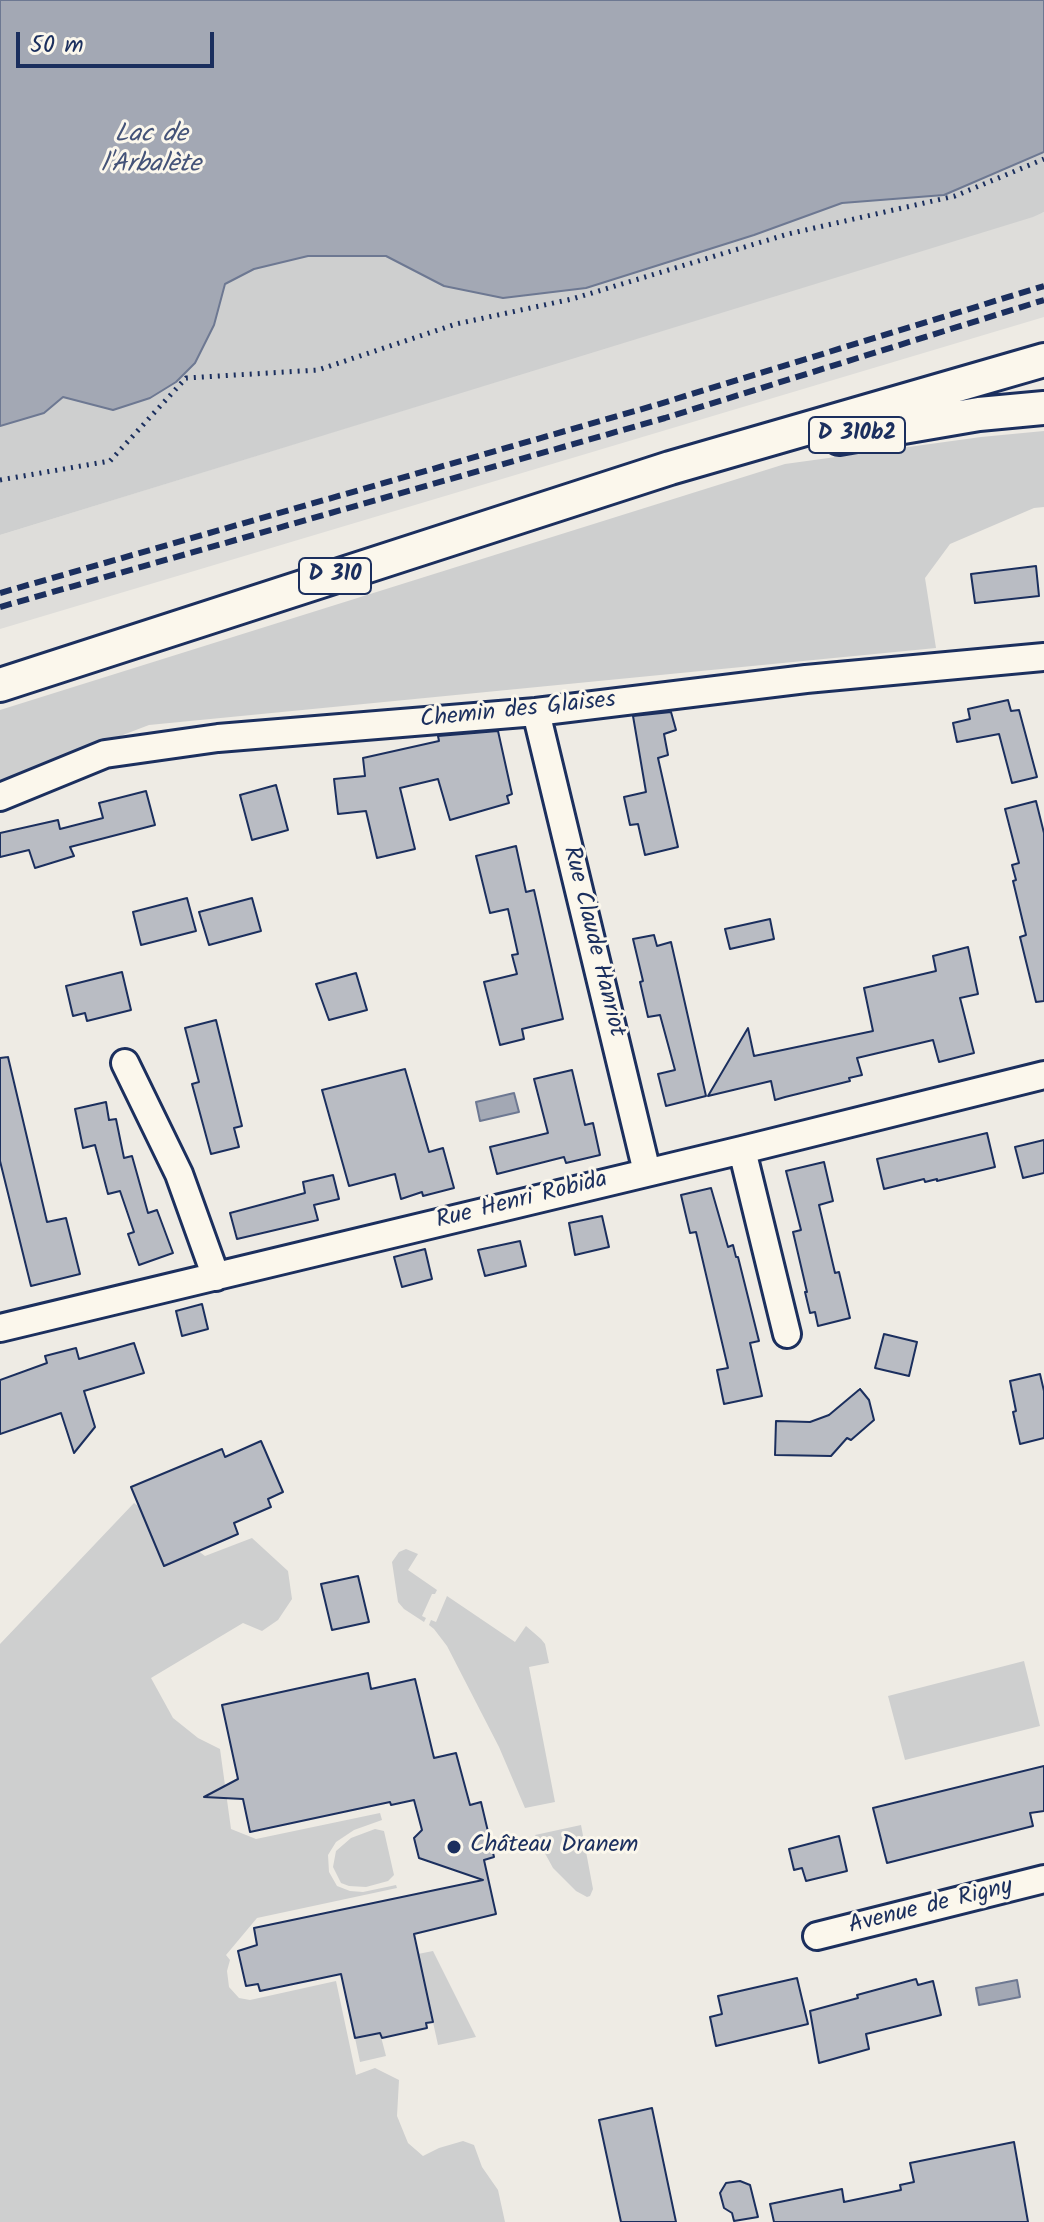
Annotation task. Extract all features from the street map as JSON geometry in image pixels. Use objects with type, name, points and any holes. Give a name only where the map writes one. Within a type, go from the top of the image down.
[{"type":"main road","name":"D 310","points":[[0,685],[670,468],[1034,365]]},
{"type":"main road","name":"D 310b2","points":[[670,468],[979,414],[1044,408]]},
{"type":"street","name":"Chemin des Glaises","points":[[0,797],[105,754],[218,738],[536,712],[806,679],[1044,657]]},
{"type":"street","name":"Rue Claude Hanriot","points":[[536,712],[647,1172]]},
{"type":"street","points":[[125,1063],[179,1174],[216,1277]]},
{"type":"street","name":"Rue Henri Robida","points":[[0,1328],[1044,1075]]},
{"type":"street","points":[[742,1150],[787,1334]]},
{"type":"street","name":"Avenue de Rigny","points":[[817,1936],[1044,1879]]},
{"type":"path","points":[[0,480],[110,461],[186,378],[318,370],[456,324],[572,299],[788,234],[955,196],[1044,159]]},
{"type":"shaded area","points":[[1044,152],[1044,212],[1033,217],[0,535],[0,426],[44,413],[63,397],[113,410],[214,325],[225,284],[254,269],[308,256],[386,256],[444,286],[502,298],[586,288],[754,235],[842,203],[944,195]]},
{"type":"shaded area","points":[[1044,212],[1044,317],[0,629],[0,535]]},
{"type":"shaded area","points":[[1044,431],[1044,507],[1034,508],[950,544],[925,578],[936,648],[149,725],[0,782],[0,710],[785,464]]},
{"type":"shaded area","points":[[134,1503],[205,1556],[252,1538],[288,1571],[292,1599],[278,1620],[262,1631],[243,1623],[151,1678],[173,1718],[198,1738],[220,1749],[231,1829],[256,1839],[380,1813],[382,1820],[354,1830],[336,1842],[328,1855],[329,1872],[337,1886],[350,1891],[363,1892],[396,1885],[397,1888],[257,1918],[226,1955],[230,1960],[227,1971],[229,1987],[239,1998],[250,2000],[336,1981],[356,2075],[375,2068],[399,2080],[397,2116],[408,2143],[423,2156],[463,2141],[474,2145],[482,2167],[498,2190],[505,2222],[0,2222],[0,1644]]},
{"type":"shaded area","points":[[406,1549],[418,1554],[408,1570],[437,1590],[422,1616],[426,1618],[424,1622],[398,1602],[392,1562],[399,1552]]},
{"type":"shaded area","points":[[447,1596],[515,1642],[526,1626],[545,1644],[549,1663],[529,1667],[555,1802],[525,1808],[499,1747],[447,1646],[429,1625],[431,1620],[436,1622]]},
{"type":"shaded area","points":[[1024,1661],[1040,1726],[905,1760],[888,1696]]},
{"type":"shaded area","points":[[581,1825],[593,1889],[587,1897],[576,1891],[553,1868],[535,1835]]},
{"type":"shaded area","points":[[375,1829],[384,1831],[394,1875],[388,1881],[366,1887],[341,1883],[333,1867],[336,1851],[351,1838]]},
{"type":"shaded area","points":[[433,1951],[476,2037],[438,2045],[418,1954]]},
{"type":"shaded area","points":[[380,2033],[386,2056],[360,2062],[355,2038]]},
{"type":"water","name":"Lac de l'Arbalète","points":[[0,0],[1044,0],[1044,152],[944,195],[842,203],[754,235],[586,288],[503,298],[444,286],[386,256],[308,256],[254,269],[225,284],[214,325],[195,363],[176,382],[150,398],[113,410],[63,397],[44,413],[0,426]]},
{"type":"water","points":[[514,1093],[519,1112],[480,1121],[476,1102]]},
{"type":"water","points":[[1017,1980],[1020,1997],[979,2005],[976,1988]]},
{"type":"building","points":[[1036,566],[1039,596],[975,603],[971,574]]},
{"type":"building","points":[[1008,700],[1011,711],[1019,710],[1037,777],[1012,783],[999,734],[957,742],[953,723],[970,719],[968,709]]},
{"type":"building","points":[[671,712],[676,730],[664,734],[668,755],[658,758],[678,847],[645,855],[638,824],[630,825],[624,797],[646,792],[633,716]]},
{"type":"building","points":[[498,731],[512,794],[507,796],[509,803],[450,820],[438,779],[400,788],[415,849],[377,858],[366,811],[338,814],[334,779],[365,776],[363,758],[439,741],[438,736]]},
{"type":"building","points":[[276,785],[288,830],[252,840],[240,795]]},
{"type":"building","points":[[146,791],[155,825],[70,847],[74,856],[35,868],[29,850],[0,857],[0,833],[58,820],[60,829],[103,818],[99,803]]},
{"type":"building","points":[[1036,801],[1044,833],[1044,1001],[1036,1002],[1020,937],[1026,935],[1012,865],[1019,863],[1005,809]]},
{"type":"building","points":[[516,846],[526,892],[534,890],[563,1019],[522,1029],[524,1039],[500,1045],[484,982],[517,974],[512,955],[518,954],[508,909],[490,913],[476,856]]},
{"type":"building","points":[[187,898],[196,931],[141,945],[133,912]]},
{"type":"building","points":[[252,898],[261,931],[209,945],[199,912]]},
{"type":"building","points":[[770,919],[774,939],[730,949],[725,929]]},
{"type":"building","points":[[654,935],[657,946],[671,942],[706,1096],[666,1106],[658,1074],[675,1070],[660,1015],[648,1017],[633,939]]},
{"type":"building","points":[[968,947],[978,994],[960,998],[974,1053],[939,1062],[933,1040],[857,1058],[862,1075],[849,1078],[850,1081],[775,1100],[771,1081],[708,1096],[748,1028],[754,1056],[873,1031],[864,988],[936,971],[933,956]]},
{"type":"building","points":[[122,972],[131,1010],[87,1021],[85,1013],[73,1016],[66,986]]},
{"type":"building","points":[[356,973],[367,1010],[329,1020],[316,984]]},
{"type":"building","points":[[216,1020],[242,1126],[234,1128],[239,1147],[211,1154],[192,1084],[199,1082],[185,1028]]},
{"type":"building","points":[[8,1057],[47,1222],[66,1218],[80,1274],[31,1286],[0,1161],[0,1058]]},
{"type":"building","points":[[405,1069],[429,1152],[443,1148],[454,1188],[423,1196],[422,1192],[401,1199],[395,1174],[349,1186],[322,1090]]},
{"type":"building","points":[[572,1070],[585,1125],[593,1123],[600,1155],[566,1163],[564,1157],[497,1174],[490,1147],[548,1133],[534,1079]]},
{"type":"building","points":[[106,1102],[109,1120],[116,1119],[124,1158],[132,1156],[148,1213],[157,1210],[173,1253],[139,1265],[128,1234],[134,1232],[120,1191],[108,1194],[95,1145],[83,1148],[75,1109]]},
{"type":"building","points":[[987,1133],[995,1167],[937,1181],[925,1182],[924,1179],[884,1189],[877,1159]]},
{"type":"building","points":[[1044,1140],[1044,1173],[1023,1178],[1015,1147]]},
{"type":"building","points":[[824,1162],[833,1201],[819,1205],[835,1273],[839,1272],[850,1318],[818,1326],[815,1312],[810,1313],[805,1292],[793,1232],[801,1230],[786,1171]]},
{"type":"building","points":[[333,1175],[339,1199],[314,1205],[318,1220],[237,1239],[230,1213],[305,1193],[303,1182]]},
{"type":"building","points":[[711,1188],[728,1247],[733,1245],[738,1257],[759,1341],[750,1343],[762,1396],[724,1404],[717,1370],[728,1368],[696,1232],[690,1233],[681,1195]]},
{"type":"building","points":[[602,1216],[609,1247],[575,1255],[569,1223]]},
{"type":"building","points":[[520,1241],[526,1266],[485,1276],[478,1250]]},
{"type":"building","points":[[425,1249],[432,1279],[402,1287],[394,1257]]},
{"type":"building","points":[[202,1304],[208,1329],[182,1336],[176,1311]]},
{"type":"building","points":[[884,1334],[917,1342],[909,1376],[875,1368]]},
{"type":"building","points":[[134,1343],[144,1373],[84,1391],[95,1427],[74,1453],[61,1413],[0,1434],[0,1380],[47,1363],[45,1356],[76,1348],[79,1359]]},
{"type":"building","points":[[1040,1374],[1044,1391],[1044,1438],[1020,1444],[1010,1381]]},
{"type":"building","points":[[860,1389],[869,1400],[874,1420],[851,1440],[847,1438],[831,1456],[775,1455],[776,1421],[810,1422],[829,1415]]},
{"type":"building","points":[[261,1441],[283,1492],[268,1499],[271,1507],[234,1523],[238,1534],[164,1566],[131,1487],[222,1449],[225,1457]]},
{"type":"building","points":[[358,1576],[369,1622],[332,1630],[321,1584]]},
{"type":"building","points":[[368,1673],[371,1689],[415,1679],[434,1758],[456,1753],[470,1805],[481,1802],[494,1857],[484,1860],[496,1914],[414,1934],[433,2022],[426,2023],[427,2028],[382,2038],[380,2033],[355,2038],[341,1974],[260,1991],[258,1984],[246,1986],[238,1951],[257,1945],[254,1928],[483,1880],[419,1858],[414,1838],[422,1830],[414,1800],[391,1805],[390,1802],[250,1832],[243,1799],[204,1797],[238,1779],[222,1705]]},
{"type":"building","points":[[1044,1766],[1044,1811],[1030,1813],[1033,1826],[887,1863],[873,1808]]},
{"type":"building","points":[[839,1836],[847,1871],[806,1881],[802,1868],[794,1870],[789,1849]]},
{"type":"building","points":[[797,1978],[808,2024],[716,2046],[710,2017],[722,2014],[718,1996]]},
{"type":"building","points":[[916,1979],[918,1985],[933,1981],[941,2015],[866,2034],[869,2049],[819,2063],[810,2011]]},
{"type":"building","points":[[652,2108],[676,2222],[621,2222],[599,2120]]},
{"type":"building","points":[[1014,2142],[1028,2222],[774,2222],[770,2204],[842,2189],[844,2202],[901,2190],[900,2185],[914,2182],[910,2163]]},
{"type":"building","points":[[740,2181],[750,2185],[758,2217],[734,2221],[732,2213],[724,2208],[720,2193],[726,2183]]},
{"type":"railway","points":[[0,593],[656,405],[1044,286]]},
{"type":"railway","points":[[0,607],[665,418],[1044,300]]},
{"type":"place","name":"Château Dranem","points":[[454,1847]]}]
